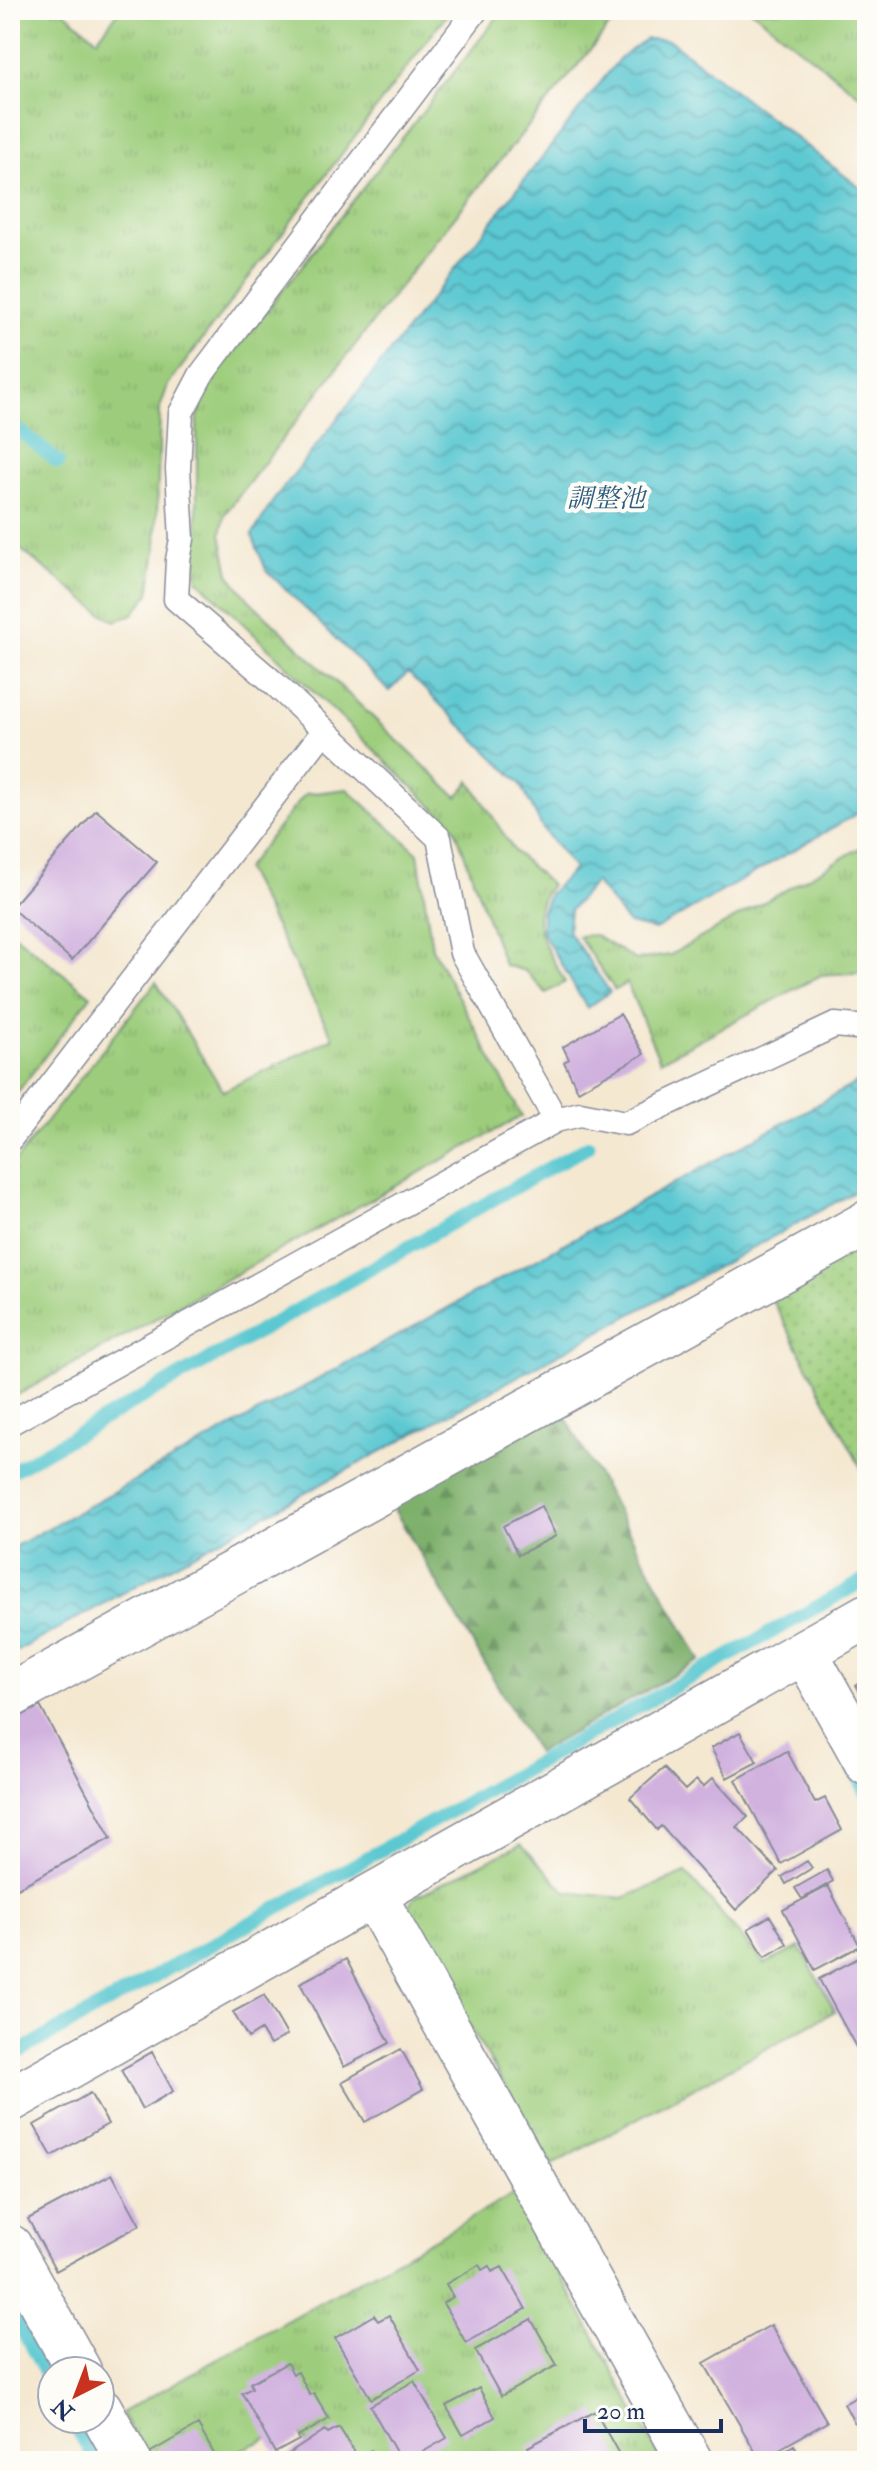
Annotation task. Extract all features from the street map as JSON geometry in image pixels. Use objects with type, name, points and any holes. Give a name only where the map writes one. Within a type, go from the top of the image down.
[{"type":"street","points":[[10,1696],[867,1223]]},
{"type":"street","points":[[10,2100],[867,1616]]},
{"type":"street","points":[[805,1652],[867,1763]]},
{"type":"street","points":[[374,1896],[690,2461]]},
{"type":"street","points":[[10,2247],[70,2355]]},
{"type":"street","points":[[114,2435],[129,2461]]},
{"type":"lane","points":[[476,10],[201,375],[181,413],[178,469],[182,539],[176,599],[275,684],[439,838],[462,953],[556,1120]]},
{"type":"lane","points":[[10,1139],[323,732]]},
{"type":"lane","points":[[10,1423],[556,1120],[580,1114],[626,1123],[835,1025],[867,1028]]},
{"type":"green space","points":[[10,10],[62,10],[97,39],[120,10],[450,10],[168,385],[160,408],[156,550],[149,594],[133,614],[116,621],[100,612],[10,541]]},
{"type":"green space","points":[[503,10],[615,10],[612,23],[439,236],[225,514],[221,534],[229,574],[249,600],[457,797],[470,781],[515,852],[551,885],[543,898],[538,922],[545,946],[565,982],[546,993],[525,971],[504,965],[455,828],[197,579],[197,421],[205,389]]},
{"type":"green space","points":[[751,10],[867,10],[867,101]]},
{"type":"green space","points":[[347,789],[418,853],[432,948],[522,1116],[10,1399],[10,1168],[156,982],[223,1091],[333,1038],[245,869],[305,794]]},
{"type":"green space","points":[[867,844],[867,972],[821,975],[660,1061],[627,983],[615,990],[578,936],[594,935],[636,960],[670,955]]},
{"type":"green space","points":[[10,931],[91,996],[10,1102]]},
{"type":"green space","points":[[867,1238],[867,1479],[768,1292]]},
{"type":"green space","points":[[560,1407],[700,1660],[537,1753],[389,1501]]},
{"type":"green space","points":[[521,1844],[566,1892],[623,1898],[686,1873],[765,1964],[800,1947],[835,2011],[552,2165],[408,1922],[408,1906],[415,1897]]},
{"type":"green space","points":[[516,2193],[662,2461],[319,2461],[294,2426],[218,2461],[148,2461],[121,2413]]},
{"type":"water","name":"調整池","points":[[646,39],[669,40],[867,193],[867,808],[655,930],[629,924],[595,882],[570,910],[568,931],[610,992],[587,1008],[542,932],[542,911],[549,894],[574,869],[543,829],[520,783],[408,673],[389,691],[266,570],[252,535],[273,501],[619,59]]},
{"type":"water","points":[[867,1077],[867,1185],[10,1655],[10,1549]]},
{"type":"building","points":[[96,810],[157,862],[72,960],[11,908]]},
{"type":"building","points":[[620,1014],[644,1054],[578,1091],[564,1062],[569,1059],[563,1047]]},
{"type":"building","points":[[541,1506],[556,1536],[518,1555],[503,1526]]},
{"type":"building","points":[[867,1678],[867,1706],[856,1685]]},
{"type":"building","points":[[40,1706],[111,1838],[10,1892],[10,1722]]},
{"type":"building","points":[[740,1732],[757,1762],[727,1778],[711,1748]]},
{"type":"building","points":[[787,1751],[815,1803],[825,1798],[842,1830],[781,1864],[736,1780]]},
{"type":"building","points":[[664,1768],[685,1790],[696,1780],[703,1787],[713,1778],[748,1817],[737,1827],[778,1871],[736,1910],[661,1826],[657,1830],[630,1798]]},
{"type":"building","points":[[807,1861],[812,1868],[786,1884],[782,1877]]},
{"type":"building","points":[[827,1870],[833,1881],[802,1899],[795,1888]]},
{"type":"building","points":[[828,1886],[860,1946],[815,1970],[783,1910]]},
{"type":"building","points":[[770,1916],[787,1944],[765,1957],[748,1929]]},
{"type":"building","points":[[864,1955],[867,1960],[867,2058],[863,2060],[819,1979]]},
{"type":"building","points":[[346,1959],[390,2043],[344,2067],[300,1983]]},
{"type":"building","points":[[264,1995],[287,2035],[270,2045],[261,2030],[248,2038],[233,2012]]},
{"type":"building","points":[[401,2049],[423,2089],[365,2122],[342,2082]]},
{"type":"building","points":[[152,2052],[173,2091],[142,2109],[121,2070]]},
{"type":"building","points":[[90,2093],[108,2124],[52,2156],[34,2125]]},
{"type":"building","points":[[112,2174],[140,2225],[56,2271],[28,2219]]},
{"type":"building","points":[[479,2265],[482,2270],[489,2266],[492,2272],[502,2267],[526,2309],[466,2343],[443,2303],[453,2297],[446,2284]]},
{"type":"building","points":[[374,2315],[378,2321],[389,2315],[420,2370],[371,2399],[335,2338]]},
{"type":"building","points":[[531,2319],[557,2365],[501,2396],[475,2350]]},
{"type":"building","points":[[771,2325],[827,2422],[760,2460],[704,2363]]},
{"type":"building","points":[[287,2363],[293,2374],[298,2372],[310,2395],[314,2393],[329,2419],[275,2453],[242,2393],[252,2388],[250,2383]]},
{"type":"building","points":[[414,2381],[447,2438],[407,2461],[401,2461],[370,2406]]},
{"type":"building","points":[[479,2388],[495,2417],[463,2435],[446,2406]]},
{"type":"building","points":[[867,2391],[867,2445],[844,2404]]},
{"type":"building","points":[[595,2411],[620,2456],[614,2461],[536,2461],[528,2447]]},
{"type":"building","points":[[198,2425],[218,2461],[147,2461],[144,2456]]},
{"type":"building","points":[[339,2427],[358,2458],[371,2450],[378,2461],[278,2461],[325,2430],[328,2433]]},
{"type":"building","points":[[794,2445],[802,2459],[767,2461]]},
{"type":"waterway","points":[[10,423],[58,462]]},
{"type":"waterway","points":[[10,1472],[588,1146]]},
{"type":"waterway","points":[[10,2057],[867,1579]]},
{"type":"waterway","points":[[854,1769],[867,1793]]},
{"type":"waterway","points":[[10,2309],[36,2355]]},
{"type":"waterway","points":[[81,2435],[95,2461]]}]
